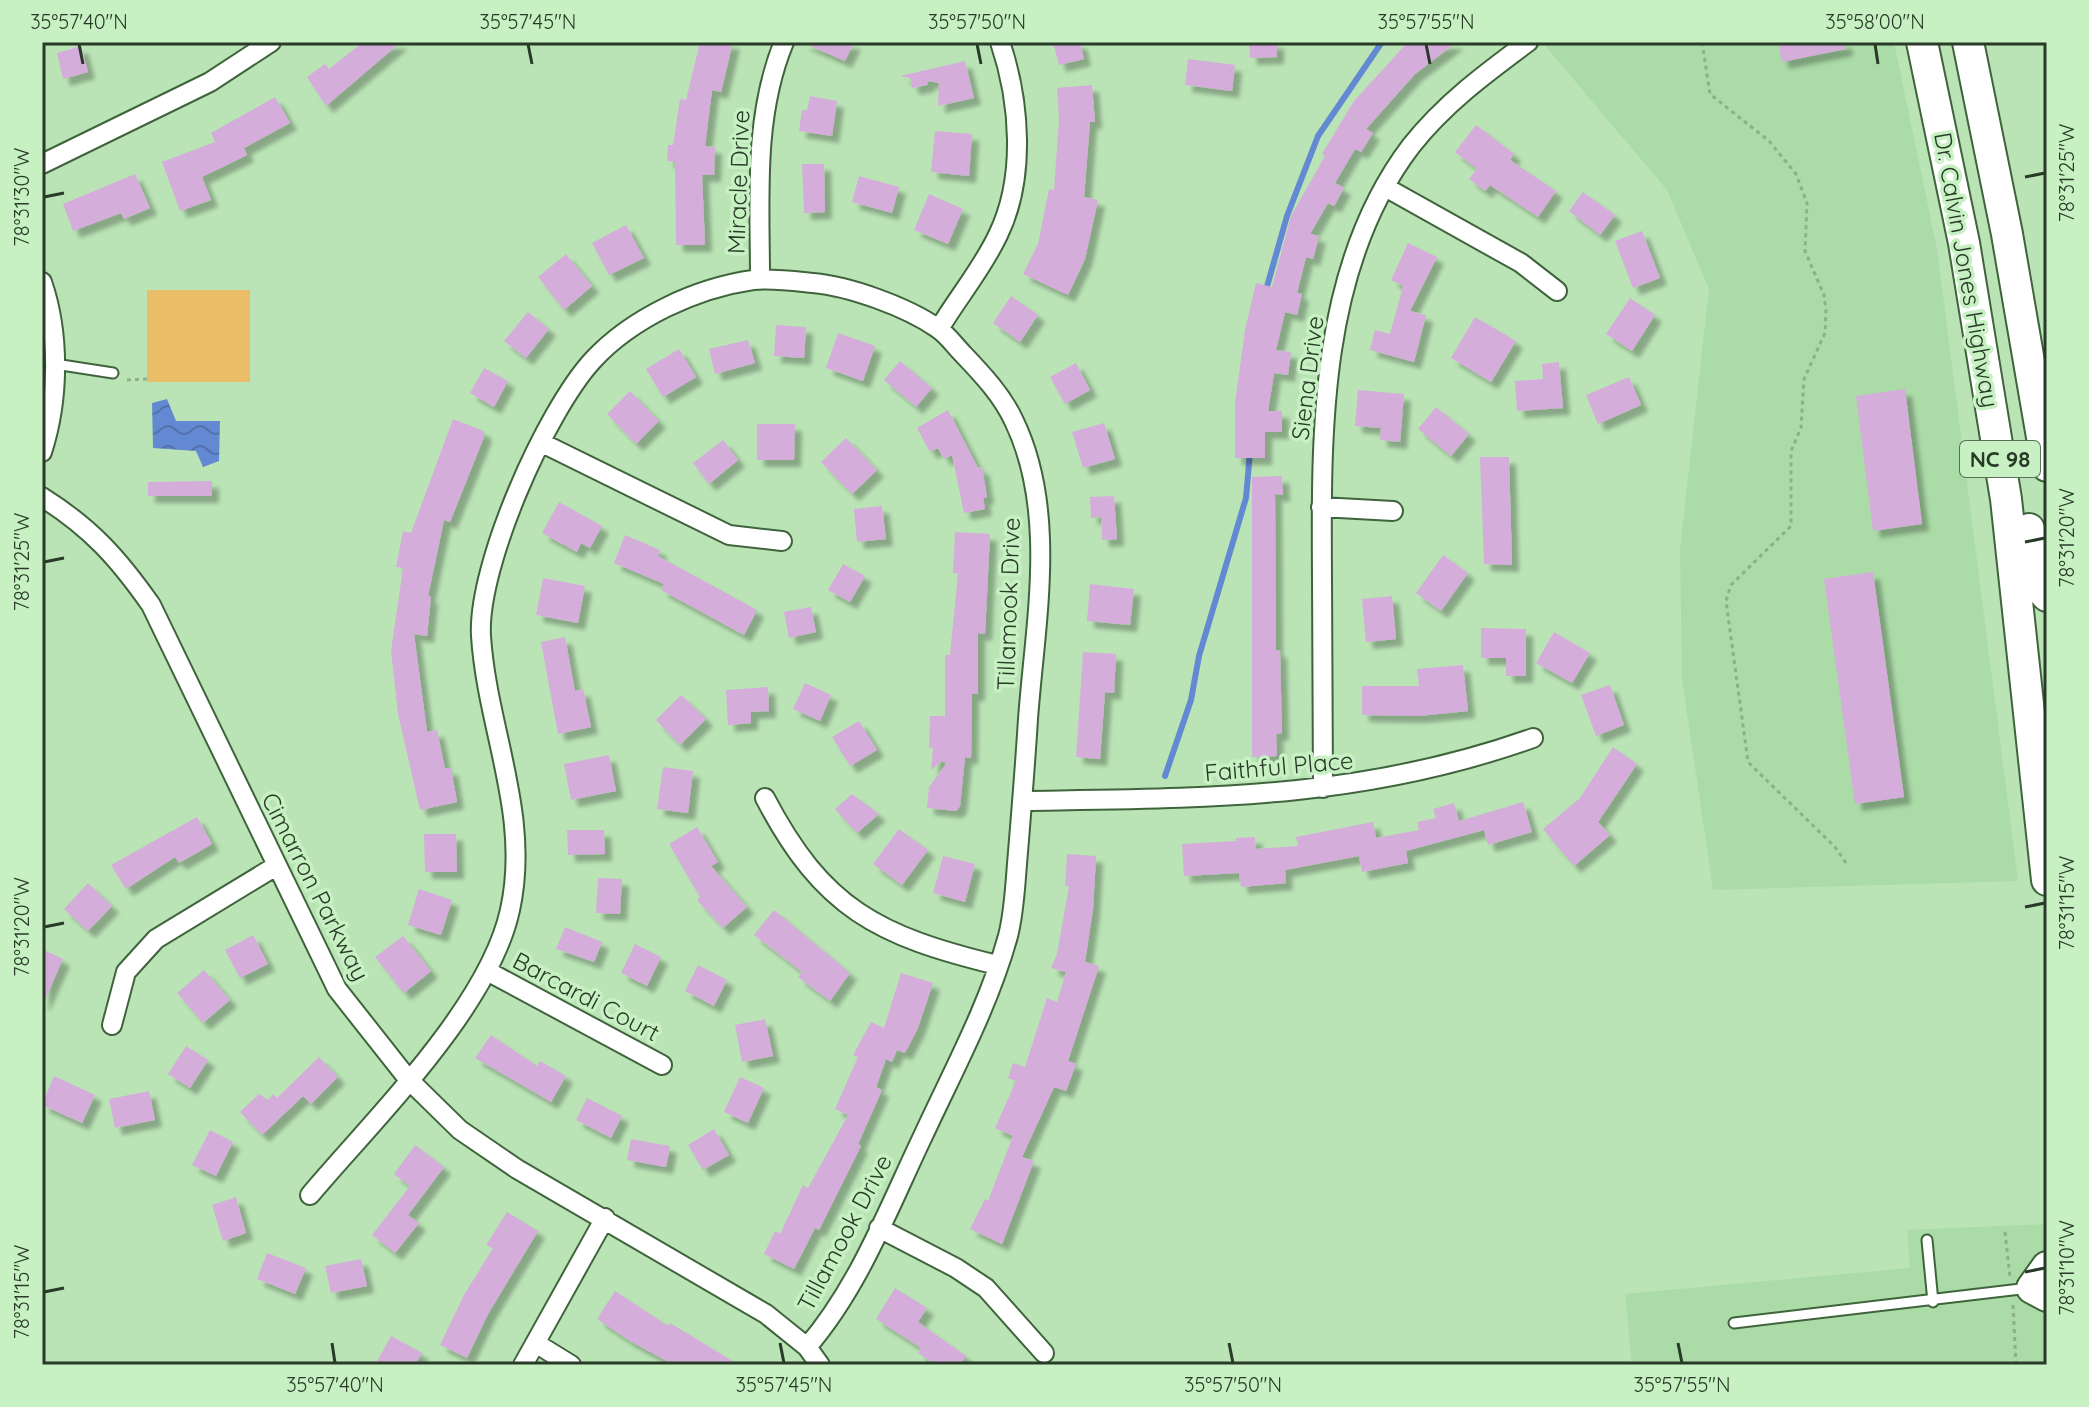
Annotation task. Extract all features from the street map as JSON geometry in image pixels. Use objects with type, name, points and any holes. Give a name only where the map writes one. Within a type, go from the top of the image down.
[{"type":"highway","name":"Dr. Calvin Jones Highway","points":[[1922,42],[1978,327],[2006,499],[2047,880]]},
{"type":"highway","points":[[1962,42],[1975,77]]},
{"type":"highway","name":"Dr. Calvin Jones Highway","points":[[1968,42],[2007,234],[2047,466]]},
{"type":"highway","points":[[1978,327],[2003,380],[2013,418],[2038,586],[2047,596]]},
{"type":"street","points":[[42,164],[210,82],[271,42]]},
{"type":"street","name":"Miracle Drive","points":[[760,279],[759,166],[764,108],[784,42]]},
{"type":"street","points":[[939,329],[999,233],[1011,192],[1015,122],[1000,42]]},
{"type":"street","name":"Siena Drive","points":[[1323,788],[1321,507],[1325,414],[1334,336],[1361,239],[1385,187],[1431,123],[1476,80],[1528,42]]},
{"type":"street","points":[[1385,187],[1521,263],[1557,291]]},
{"type":"street","name":"Tillamook Drive","points":[[310,1195],[408,1079],[487,971],[500,943],[510,909],[517,858],[515,812],[481,633],[484,588],[496,545],[561,402],[593,360],[626,330],[698,295],[760,279],[823,284],[877,299],[939,329],[987,379],[1014,420],[1034,479],[1039,569],[1012,915],[985,1004],[879,1228],[831,1319],[807,1347]]},
{"type":"street","points":[[42,282],[54,321],[55,364],[42,452]]},
{"type":"street","points":[[542,443],[729,535],[782,541]]},
{"type":"street","name":"Cimarron Parkway","points":[[42,497],[71,516],[115,554],[151,605],[337,989],[408,1079],[460,1130],[517,1169],[766,1314],[807,1347],[820,1365]]},
{"type":"street","points":[[1321,507],[1393,511]]},
{"type":"street","name":"Faithful Place","points":[[1023,801],[1238,798],[1367,784],[1421,772],[1533,738]]},
{"type":"street","points":[[765,798],[797,853],[841,902],[874,923],[918,942],[997,965]]},
{"type":"street","points":[[112,1025],[126,972],[156,939],[276,866]]},
{"type":"street","name":"Barcardi Court","points":[[487,971],[662,1065]]},
{"type":"street","points":[[523,1365],[605,1218]]},
{"type":"street","points":[[879,1228],[956,1268],[986,1288],[1044,1353]]},
{"type":"street","points":[[537,1344],[571,1365]]},
{"type":"lane","points":[[55,364],[113,373]]},
{"type":"lane","points":[[1927,1240],[1933,1302]]},
{"type":"lane","points":[[1734,1323],[1933,1302],[2030,1286]]},
{"type":"path","points":[[1702,42],[1710,94],[1769,141],[1796,174],[1807,203],[1805,251],[1824,295],[1826,311],[1825,333],[1804,379],[1801,428],[1791,451],[1791,526],[1731,585],[1726,601],[1748,762],[1835,847],[1846,863]]},
{"type":"path","points":[[135,380],[147,379]]},
{"type":"path","points":[[2005,1232],[2030,1286],[2016,1365]]},
{"type":"shaded area","points":[[1542,42],[1894,42],[1937,249],[2018,881],[1713,890],[1682,678],[1680,550],[1709,289],[1667,190]]},
{"type":"shaded area","points":[[147,290],[250,290],[250,382],[147,382]]},
{"type":"shaded area","points":[[2047,1224],[2047,1365],[1632,1365],[1625,1294],[1910,1268],[1907,1230]]},
{"type":"water","points":[[167,399],[176,421],[220,421],[219,461],[203,467],[196,451],[153,448],[152,403]]},
{"type":"building","points":[[363,42],[401,42],[326,106],[307,77],[325,64],[329,69]]},
{"type":"building","points":[[700,42],[733,42],[721,92],[712,90],[705,146],[715,147],[714,175],[702,175],[705,245],[676,245],[675,162],[667,161],[668,145],[673,145],[680,99],[686,100]]},
{"type":"building","points":[[801,42],[854,42],[845,61]]},
{"type":"building","points":[[1053,42],[1080,42],[1084,59],[1059,65]]},
{"type":"building","points":[[1249,42],[1277,42],[1277,57],[1250,58]]},
{"type":"building","points":[[1408,42],[1457,42],[1415,74],[1366,129],[1373,133],[1361,152],[1355,149],[1335,183],[1344,188],[1334,206],[1328,203],[1310,234],[1319,236],[1313,259],[1306,257],[1297,293],[1302,294],[1297,315],[1285,312],[1276,350],[1291,352],[1288,375],[1274,373],[1268,411],[1282,411],[1282,432],[1265,432],[1265,458],[1235,458],[1235,403],[1245,330],[1256,283],[1272,287],[1291,216],[1325,156],[1322,154],[1354,101]]},
{"type":"building","points":[[1778,42],[1845,42],[1846,49],[1782,62]]},
{"type":"building","points":[[81,46],[88,72],[63,79],[57,53]]},
{"type":"building","points":[[1188,59],[1235,65],[1232,91],[1185,85]]},
{"type":"building","points":[[965,61],[974,98],[938,106],[939,83],[928,81],[927,85],[912,88],[910,78],[900,76]]},
{"type":"building","points":[[1092,85],[1095,122],[1090,122],[1084,197],[1098,200],[1085,259],[1068,295],[1023,274],[1038,244],[1049,189],[1054,190],[1059,119],[1057,88]]},
{"type":"building","points":[[810,96],[837,101],[832,136],[799,131],[802,110],[807,110]]},
{"type":"building","points":[[275,97],[290,123],[244,148],[247,155],[202,177],[211,200],[180,211],[162,162],[215,142],[211,133]]},
{"type":"building","points":[[1476,125],[1514,154],[1510,160],[1556,191],[1538,217],[1490,185],[1485,191],[1469,179],[1477,169],[1455,152]]},
{"type":"building","points":[[935,131],[972,134],[969,176],[931,172]]},
{"type":"building","points":[[802,164],[824,164],[825,212],[804,213]]},
{"type":"building","points":[[135,174],[150,208],[124,219],[121,213],[73,231],[63,204]]},
{"type":"building","points":[[859,176],[899,187],[892,213],[852,202]]},
{"type":"building","points":[[1583,192],[1615,215],[1600,235],[1569,211]]},
{"type":"building","points":[[929,194],[963,209],[948,244],[914,230]]},
{"type":"building","points":[[626,225],[644,258],[609,275],[592,243]]},
{"type":"building","points":[[1642,231],[1660,278],[1633,288],[1615,241]]},
{"type":"building","points":[[1408,243],[1437,257],[1410,311],[1426,315],[1414,362],[1370,350],[1375,330],[1390,334],[1403,286],[1391,280]]},
{"type":"building","points":[[566,254],[592,286],[564,310],[538,277]]},
{"type":"building","points":[[1011,296],[1038,315],[1020,342],[993,323]]},
{"type":"building","points":[[1630,298],[1655,315],[1632,351],[1606,334]]},
{"type":"building","points":[[528,312],[549,329],[526,358],[504,341]]},
{"type":"building","points":[[1475,317],[1516,341],[1491,382],[1451,358]]},
{"type":"building","points":[[776,325],[806,327],[804,358],[774,356]]},
{"type":"building","points":[[838,333],[875,346],[863,381],[826,368]]},
{"type":"building","points":[[748,340],[755,363],[715,374],[709,349]]},
{"type":"building","points":[[679,349],[696,377],[663,397],[646,369]]},
{"type":"building","points":[[900,361],[932,388],[916,407],[884,380]]},
{"type":"building","points":[[1559,362],[1563,408],[1517,411],[1515,381],[1543,379],[1542,364]]},
{"type":"building","points":[[1076,363],[1090,390],[1065,404],[1050,377]]},
{"type":"building","points":[[484,368],[508,381],[494,407],[470,393]]},
{"type":"building","points":[[1629,377],[1641,405],[1598,424],[1586,395]]},
{"type":"building","points":[[1905,389],[1922,524],[1873,531],[1856,396]]},
{"type":"building","points":[[1358,390],[1404,394],[1400,442],[1380,440],[1381,428],[1355,426]]},
{"type":"building","points":[[630,391],[659,421],[636,444],[607,414]]},
{"type":"building","points":[[1436,407],[1469,434],[1451,456],[1418,429]]},
{"type":"building","points":[[948,410],[978,468],[982,467],[987,497],[983,498],[985,509],[964,513],[952,455],[944,459],[938,448],[930,452],[917,428]]},
{"type":"building","points":[[453,419],[484,431],[484,437],[450,522],[444,520],[428,596],[431,597],[427,636],[414,634],[427,732],[437,730],[445,769],[451,768],[457,802],[420,810],[398,714],[391,651],[403,568],[396,567],[403,531],[411,533]]},
{"type":"building","points":[[1104,423],[1115,459],[1083,468],[1072,432]]},
{"type":"building","points":[[757,424],[795,424],[794,460],[757,460]]},
{"type":"building","points":[[846,438],[877,470],[852,494],[821,462]]},
{"type":"building","points":[[723,440],[738,460],[709,484],[693,463]]},
{"type":"building","points":[[1480,457],[1509,457],[1512,565],[1484,564]]},
{"type":"building","points":[[1282,476],[1283,495],[1275,494],[1276,651],[1280,650],[1282,733],[1276,734],[1277,756],[1252,757],[1252,477]]},
{"type":"building","points":[[212,481],[212,496],[148,496],[148,482]]},
{"type":"building","points":[[1114,496],[1117,539],[1102,540],[1101,517],[1091,518],[1090,497]]},
{"type":"building","points":[[559,502],[602,526],[590,548],[581,543],[577,552],[542,533]]},
{"type":"building","points":[[882,506],[886,539],[857,542],[854,509]]},
{"type":"building","points":[[955,532],[990,534],[985,634],[978,633],[978,694],[972,694],[971,758],[965,757],[960,806],[956,811],[927,808],[929,787],[946,764],[942,761],[931,770],[933,748],[929,748],[930,716],[945,716],[945,655],[950,655],[958,573],[953,573]]},
{"type":"building","points":[[625,535],[660,550],[658,556],[757,610],[744,635],[661,590],[664,584],[614,563]]},
{"type":"building","points":[[1443,555],[1468,573],[1441,611],[1416,593]]},
{"type":"building","points":[[843,564],[865,576],[850,602],[828,590]]},
{"type":"building","points":[[1873,572],[1904,797],[1855,804],[1824,579]]},
{"type":"building","points":[[543,578],[585,586],[578,623],[536,615]]},
{"type":"building","points":[[1090,584],[1134,589],[1130,625],[1087,621]]},
{"type":"building","points":[[1392,596],[1396,639],[1366,642],[1362,599]]},
{"type":"building","points":[[811,607],[816,632],[789,638],[784,612]]},
{"type":"building","points":[[1481,628],[1526,629],[1526,676],[1506,676],[1506,658],[1481,658]]},
{"type":"building","points":[[1554,632],[1590,653],[1572,683],[1536,663]]},
{"type":"building","points":[[565,637],[575,691],[583,689],[591,727],[558,734],[541,642]]},
{"type":"building","points":[[1083,652],[1116,654],[1114,693],[1105,692],[1100,759],[1076,757]]},
{"type":"building","points":[[1463,665],[1468,711],[1418,716],[1362,715],[1362,686],[1419,686],[1417,669]]},
{"type":"building","points":[[805,683],[831,695],[820,721],[793,709]]},
{"type":"building","points":[[1610,685],[1624,725],[1596,736],[1581,695]]},
{"type":"building","points":[[768,687],[769,711],[751,712],[751,723],[728,725],[726,690]]},
{"type":"building","points":[[681,695],[706,719],[680,745],[656,720]]},
{"type":"building","points":[[859,721],[877,750],[850,766],[832,737]]},
{"type":"building","points":[[1613,747],[1637,764],[1598,822],[1610,835],[1574,866],[1543,829],[1580,798]]},
{"type":"building","points":[[609,755],[616,791],[571,800],[564,764]]},
{"type":"building","points":[[663,767],[693,771],[688,813],[657,809]]},
{"type":"building","points":[[852,794],[879,814],[857,833],[835,809]]},
{"type":"building","points":[[1523,802],[1532,832],[1488,845],[1484,830],[1406,851],[1408,863],[1362,872],[1359,856],[1285,870],[1286,883],[1241,887],[1239,873],[1184,876],[1182,844],[1255,837],[1256,849],[1298,846],[1296,837],[1373,822],[1376,838],[1419,830],[1417,822],[1436,818],[1433,809],[1454,803],[1459,821]]},
{"type":"building","points":[[197,817],[212,844],[179,863],[175,857],[126,889],[111,865]]},
{"type":"building","points":[[697,827],[718,862],[711,866],[747,907],[723,928],[697,900],[700,897],[669,844]]},
{"type":"building","points":[[899,829],[928,850],[902,885],[873,864]]},
{"type":"building","points":[[567,830],[604,830],[605,854],[568,855]]},
{"type":"building","points":[[424,834],[456,834],[457,872],[425,872]]},
{"type":"building","points":[[1067,854],[1096,856],[1093,909],[1085,962],[1099,966],[1068,1061],[1076,1064],[1066,1091],[1054,1087],[1022,1157],[1034,1161],[1002,1244],[970,1229],[985,1199],[988,1201],[1013,1136],[995,1128],[1016,1081],[1008,1078],[1013,1063],[1025,1067],[1047,998],[1057,1002],[1066,972],[1051,968],[1057,954],[1069,886],[1065,886]]},
{"type":"building","points":[[943,856],[975,864],[965,902],[933,893]]},
{"type":"building","points":[[598,878],[622,879],[620,914],[596,913]]},
{"type":"building","points":[[88,883],[112,906],[88,931],[64,909]]},
{"type":"building","points":[[419,889],[452,900],[441,935],[408,925]]},
{"type":"building","points":[[774,910],[850,973],[830,1001],[798,977],[802,972],[754,935]]},
{"type":"building","points":[[565,927],[602,942],[594,962],[556,949]]},
{"type":"building","points":[[253,935],[268,964],[240,978],[225,950]]},
{"type":"building","points":[[403,936],[431,971],[404,993],[375,957]]},
{"type":"building","points":[[635,944],[661,957],[647,986],[621,973]]},
{"type":"building","points":[[42,949],[63,959],[42,1006]]},
{"type":"building","points":[[698,965],[727,980],[714,1006],[685,991]]},
{"type":"building","points":[[204,970],[230,1000],[203,1023],[177,993]]},
{"type":"building","points":[[901,973],[933,983],[918,1028],[905,1053],[897,1050],[892,1062],[886,1059],[876,1087],[882,1090],[858,1144],[861,1146],[819,1230],[815,1228],[794,1269],[764,1254],[775,1231],[780,1234],[803,1185],[808,1188],[848,1115],[835,1109],[858,1057],[853,1055],[871,1022],[884,1028]]},
{"type":"building","points":[[765,1019],[773,1056],[742,1062],[735,1025]]},
{"type":"building","points":[[491,1035],[537,1066],[540,1061],[566,1076],[551,1102],[475,1058]]},
{"type":"building","points":[[186,1046],[208,1060],[190,1088],[168,1074]]},
{"type":"building","points":[[319,1057],[338,1077],[311,1104],[303,1096],[262,1135],[240,1112],[259,1094],[268,1100],[273,1094],[277,1098]]},
{"type":"building","points":[[54,1076],[95,1095],[82,1123],[42,1105]]},
{"type":"building","points":[[740,1077],[764,1088],[748,1123],[724,1112]]},
{"type":"building","points":[[149,1091],[155,1120],[115,1128],[109,1099]]},
{"type":"building","points":[[587,1098],[622,1116],[611,1138],[576,1120]]},
{"type":"building","points":[[714,1129],[729,1155],[703,1170],[688,1145]]},
{"type":"building","points":[[210,1130],[233,1142],[216,1176],[192,1165]]},
{"type":"building","points":[[631,1139],[670,1146],[666,1167],[627,1160]]},
{"type":"building","points":[[415,1145],[444,1167],[408,1215],[419,1223],[395,1253],[372,1235],[410,1186],[394,1174]]},
{"type":"building","points":[[236,1197],[246,1233],[223,1241],[212,1205]]},
{"type":"building","points":[[507,1212],[538,1231],[488,1314],[467,1358],[440,1345],[464,1295],[493,1248],[486,1245]]},
{"type":"building","points":[[267,1253],[306,1268],[295,1294],[257,1279]]},
{"type":"building","points":[[361,1259],[367,1286],[331,1293],[325,1266]]},
{"type":"building","points":[[895,1288],[927,1308],[918,1322],[966,1356],[960,1365],[936,1365],[918,1353],[921,1348],[876,1319]]},
{"type":"building","points":[[615,1291],[668,1326],[670,1323],[739,1365],[674,1365],[630,1341],[597,1319]]},
{"type":"building","points":[[391,1336],[422,1353],[415,1365],[375,1365]]},
{"type":"waterway","points":[[1266,290],[1287,216],[1318,136],[1382,42]]},
{"type":"waterway","points":[[1165,776],[1191,700],[1199,656],[1246,498],[1250,452]]}]
